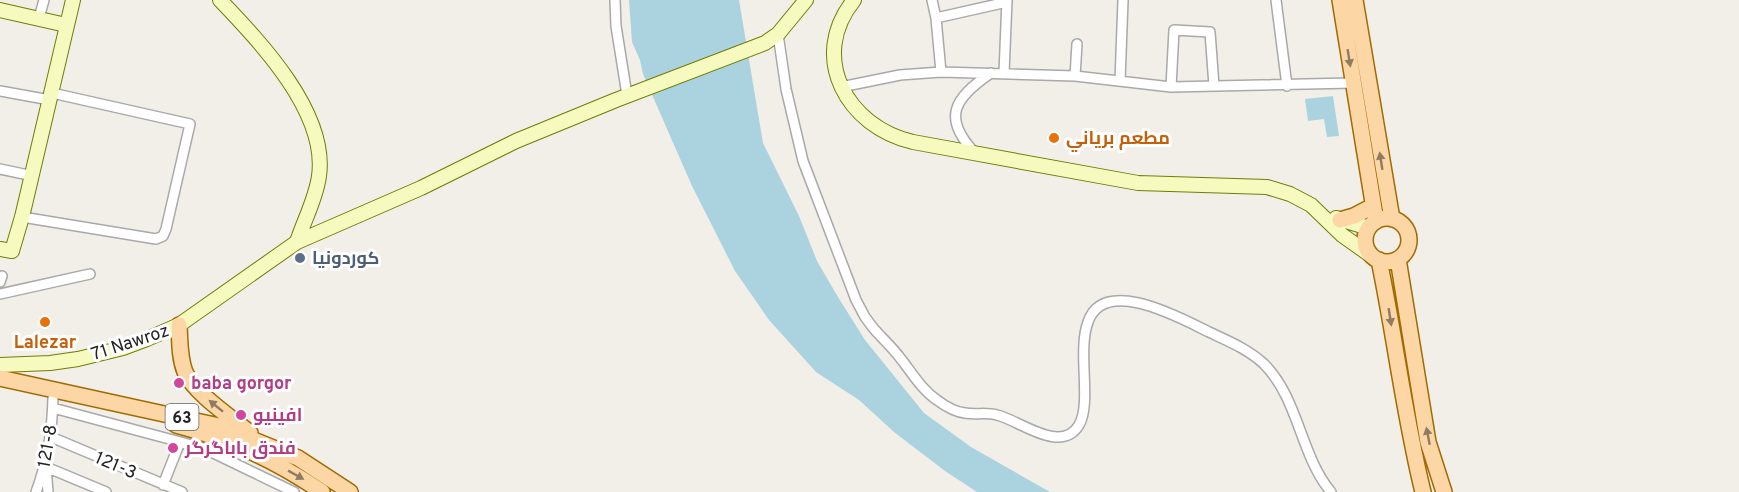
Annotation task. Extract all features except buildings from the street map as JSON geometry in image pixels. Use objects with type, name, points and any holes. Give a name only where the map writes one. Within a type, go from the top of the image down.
[{"type":"main road","points":[[0,249],[12,251],[22,217],[73,0]]},
{"type":"main road","points":[[220,0],[268,56],[299,97],[315,133],[319,155],[319,175],[297,242]]},
{"type":"main road","points":[[788,22],[794,0]]},
{"type":"main road","name":"71 Nawroz","points":[[1,374],[102,353],[147,339],[179,325],[297,242],[421,188],[516,141],[630,94],[761,45],[778,34],[806,0]]},
{"type":"main road","points":[[854,0],[840,21],[834,45],[834,66],[841,87],[862,115],[888,133],[906,140],[1138,183],[1267,187],[1290,194],[1320,212],[1340,220],[1372,225],[1392,219],[1404,226],[1409,240],[1404,254],[1398,259],[1385,262],[1376,258],[1342,235],[1320,212]]},
{"type":"main road","points":[[1340,0],[1373,206],[1372,225],[1366,234],[1366,246],[1376,258],[1389,310],[1406,420],[1423,492]]},
{"type":"main road","points":[[1354,0],[1392,219]]},
{"type":"main road","points":[[0,10],[66,25]]},
{"type":"main road","points":[[1340,220],[1373,206]]},
{"type":"main road","points":[[1398,259],[1428,442],[1444,492]]},
{"type":"main road","points":[[179,325],[180,355],[185,373],[204,395],[262,442]]},
{"type":"main road","name":"63","points":[[1,374],[53,403],[140,417],[200,433],[252,452],[300,477],[321,492]]},
{"type":"main road","name":"63","points":[[1,374],[219,426],[298,458],[350,492]]},
{"type":"street","points":[[39,18],[44,0]]},
{"type":"street","points":[[615,0],[616,26],[630,94]]},
{"type":"street","points":[[932,0],[941,72]]},
{"type":"street","points":[[965,0],[967,11]]},
{"type":"street","points":[[1120,81],[1123,0]]},
{"type":"street","points":[[1266,0],[1276,0],[1287,86]]},
{"type":"street","points":[[936,18],[1007,1],[1004,73]]},
{"type":"street","points":[[1171,87],[1174,30],[1210,32],[1214,86]]},
{"type":"street","points":[[778,34],[788,100],[803,161],[856,300],[874,329],[934,399],[965,413],[990,413],[1001,416],[1042,435],[1058,437],[1070,434],[1079,426],[1084,410],[1085,330],[1091,314],[1109,303],[1141,303],[1160,309],[1243,348],[1265,365],[1290,403],[1322,481],[1330,492]]},
{"type":"street","points":[[1074,76],[1077,44]]},
{"type":"street","points":[[841,87],[900,75],[941,72],[1074,76],[1171,87],[1353,83]]},
{"type":"street","points":[[976,154],[958,133],[957,107],[966,93],[991,73]]},
{"type":"street","points":[[0,90],[51,97],[190,124],[163,236],[156,239],[22,217]]},
{"type":"street","points":[[0,169],[33,176]]},
{"type":"street","points":[[0,294],[90,274]]},
{"type":"street","points":[[53,403],[203,448],[294,492]]},
{"type":"street","name":"121-8","points":[[36,492],[46,466],[53,403]]},
{"type":"street","name":"121-3","points":[[51,437],[182,492]]},
{"type":"street","points":[[163,485],[180,442]]},
{"type":"street","points":[[48,492],[46,466],[106,492]]},
{"type":"water","points":[[629,0],[739,0],[763,143],[799,216],[817,261],[865,340],[924,413],[971,447],[1050,492],[977,492],[894,432],[859,400],[816,372],[769,320],[735,271],[692,186],[643,74],[632,42]]},
{"type":"water","points":[[1333,96],[1339,136],[1327,137],[1324,119],[1308,121],[1305,99]]},
{"type":"place","name":"مطعم برياني","points":[[1054,138]]},
{"type":"place","name":"كوردونيا","points":[[300,258]]},
{"type":"place","name":"Lalezar","points":[[45,322]]},
{"type":"place","name":"baba gorgor","points":[[179,383]]},
{"type":"place","name":"افينيو","points":[[241,415]]},
{"type":"place","name":"فندق باباگرگر","points":[[173,448]]}]
